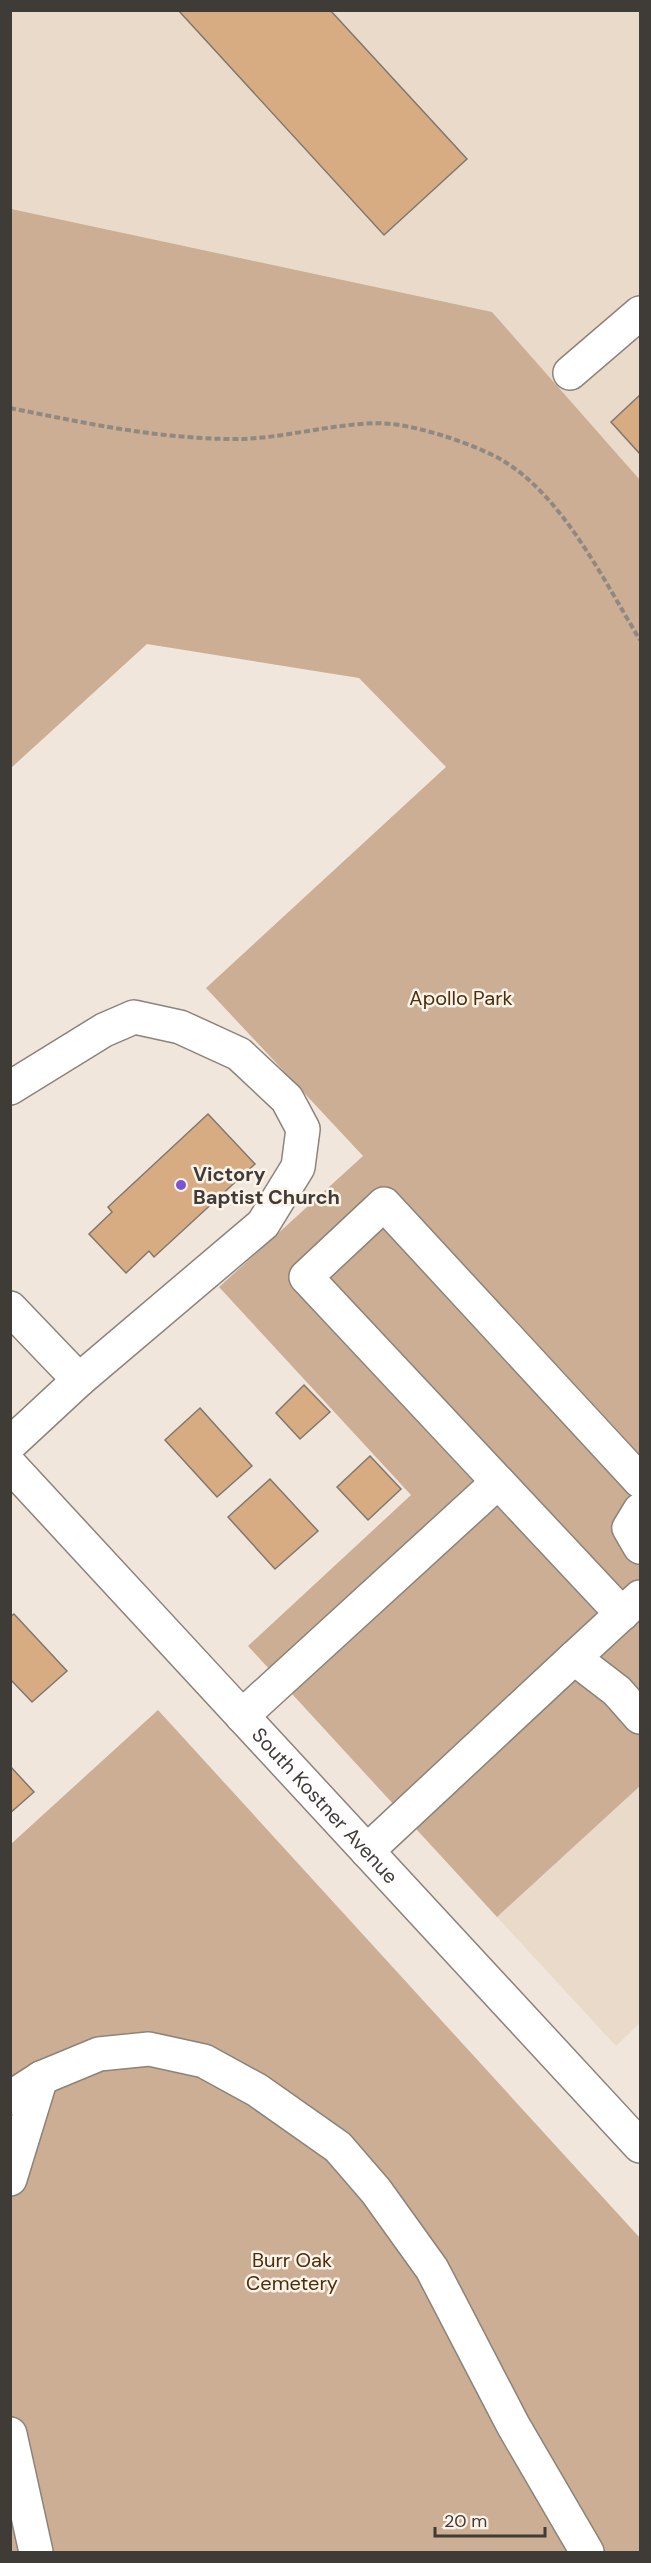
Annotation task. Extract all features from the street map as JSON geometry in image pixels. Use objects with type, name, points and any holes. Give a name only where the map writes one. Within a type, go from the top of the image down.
[{"type":"street","points":[[570,373],[640,313]]},
{"type":"street","points":[[10,1088],[104,1030],[134,1017],[180,1027],[239,1054],[287,1099],[303,1128],[298,1167],[263,1224],[79,1380],[10,1444]]},
{"type":"street","points":[[367,1851],[631,1605],[498,1482],[306,1277],[384,1204],[640,1481]]},
{"type":"street","points":[[10,1308],[79,1380]]},
{"type":"street","name":"South Kostner Avenue","points":[[15,1478],[242,1716],[640,2146]]},
{"type":"street","points":[[242,1716],[498,1482]]},
{"type":"street","points":[[640,1510],[629,1528],[640,1547]]},
{"type":"street","points":[[574,1658],[617,1691],[640,1717]]},
{"type":"street","points":[[10,2098],[41,2078],[99,2054],[149,2049],[204,2061],[257,2090],[338,2147],[376,2191],[432,2268],[513,2425],[587,2553]]},
{"type":"street","points":[[10,2179],[41,2078]]},
{"type":"street","points":[[10,2434],[36,2553]]},
{"type":"path","points":[[10,408],[116,430],[169,437],[237,439],[361,424],[403,424],[454,440],[500,459],[538,489],[570,526],[640,640]]},
{"type":"shaded area","points":[[10,11],[640,11],[640,480],[604,439],[11,347]]},
{"type":"shaded area","points":[[639,1787],[640,2023],[616,2046],[497,1917]]},
{"type":"green space","name":"Apollo Park","points":[[11,209],[492,312],[640,480],[640,1786],[497,1917],[248,1646],[411,1495],[219,1287],[363,1156],[206,988],[446,767],[359,678],[147,644],[11,768]]},
{"type":"green space","name":"Burr Oak Cemetery","points":[[158,1710],[640,2238],[640,2552],[11,2552],[11,1844]]},
{"type":"building","points":[[178,10],[330,10],[467,159],[384,235]]},
{"type":"building","points":[[640,395],[640,454],[611,422]]},
{"type":"building","name":"Victory Baptist Church","points":[[208,1114],[255,1164],[154,1257],[149,1251],[126,1273],[89,1234],[112,1212],[108,1207]]},
{"type":"building","points":[[304,1385],[330,1412],[300,1439],[276,1413]]},
{"type":"building","points":[[200,1408],[252,1466],[217,1497],[165,1440]]},
{"type":"building","points":[[370,1456],[401,1489],[368,1520],[337,1487]]},
{"type":"building","points":[[270,1479],[318,1531],[275,1569],[228,1517]]},
{"type":"building","points":[[14,1614],[67,1671],[32,1702],[10,1679],[10,1617]]},
{"type":"building","points":[[10,1766],[34,1792],[10,1813]]},
{"type":"place","name":"Victory Baptist Church","points":[[181,1185]]}]
